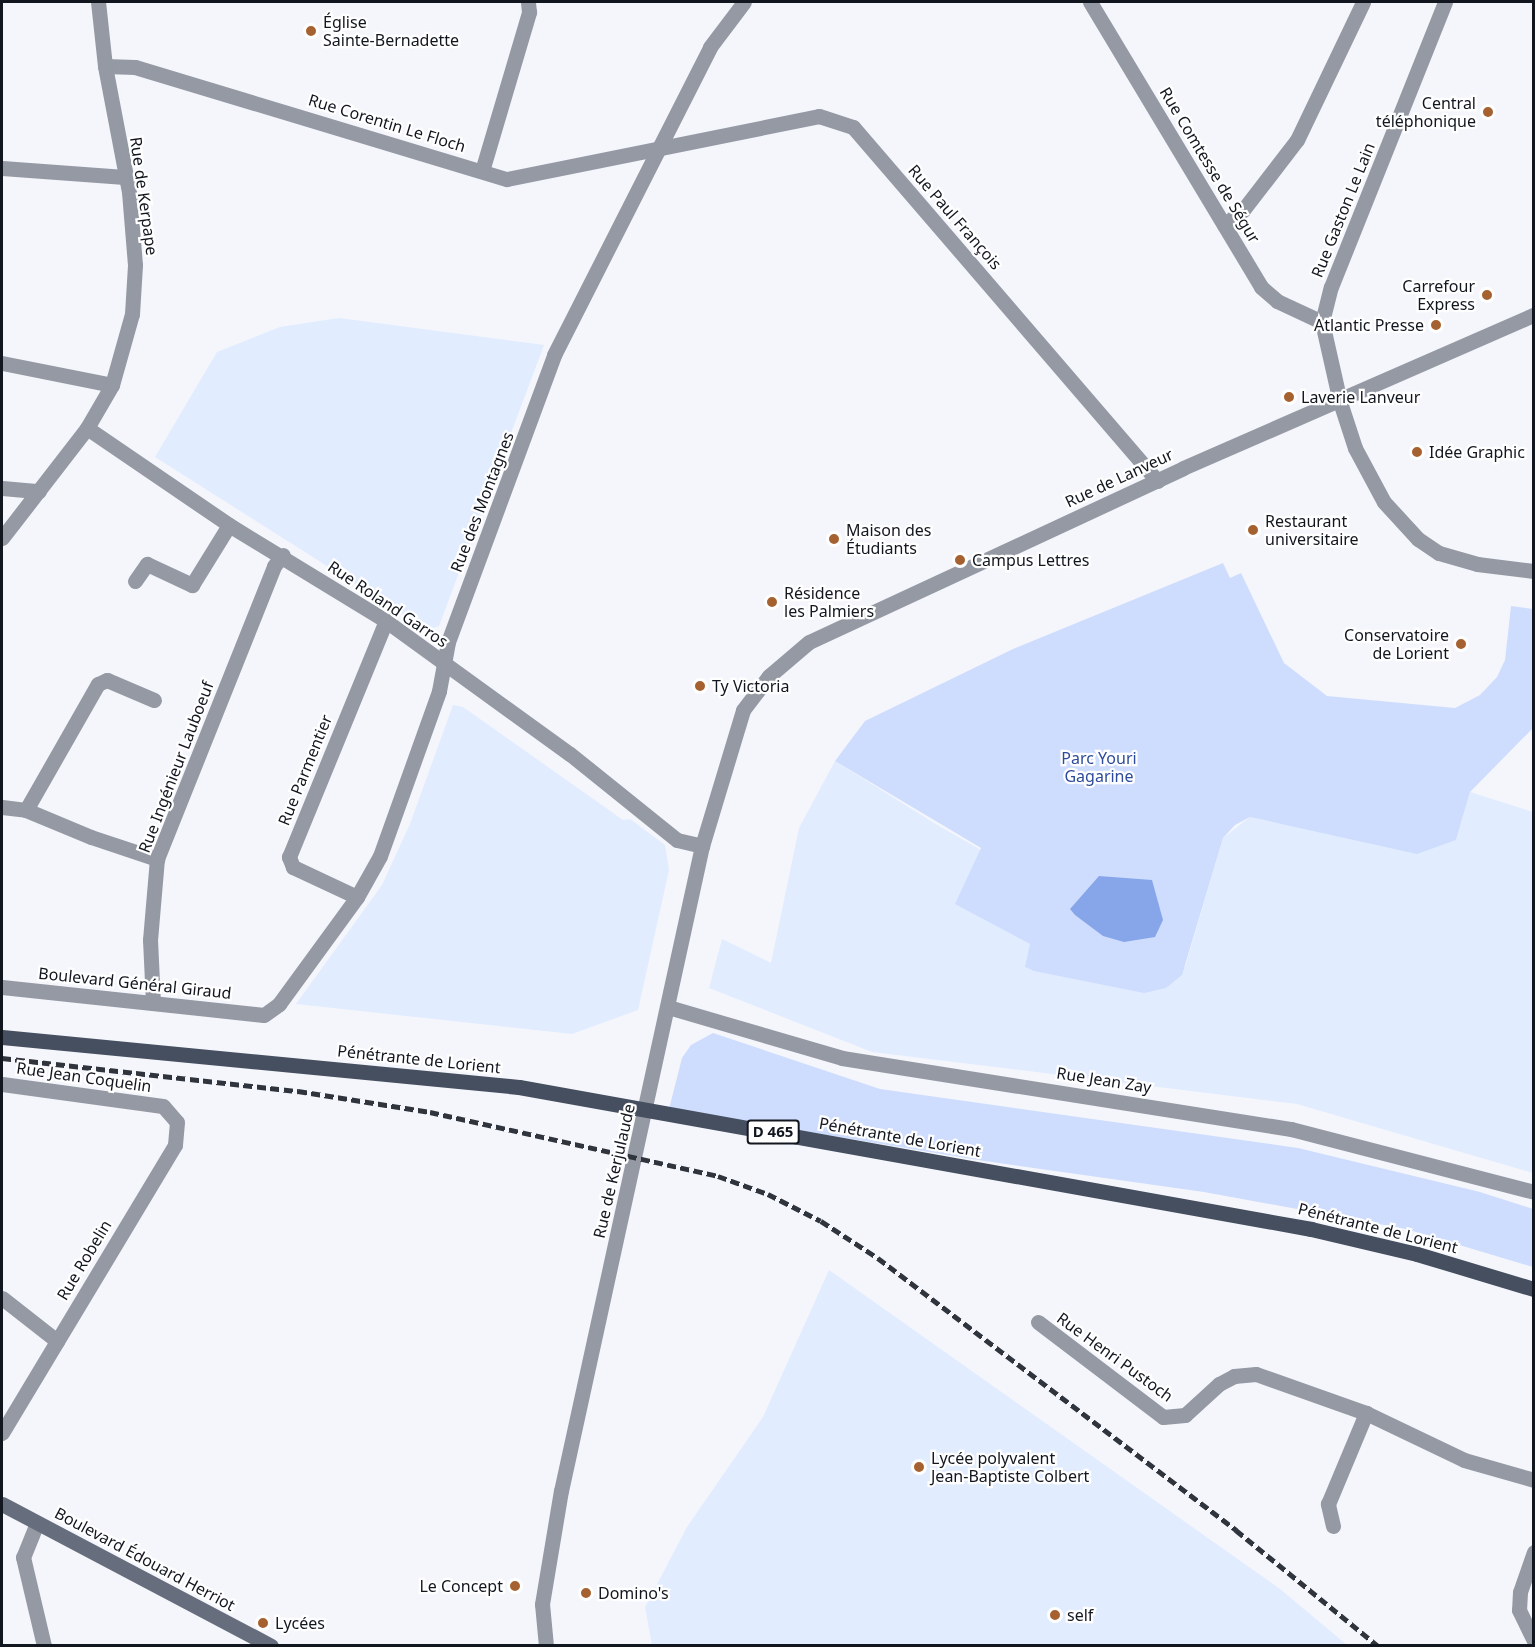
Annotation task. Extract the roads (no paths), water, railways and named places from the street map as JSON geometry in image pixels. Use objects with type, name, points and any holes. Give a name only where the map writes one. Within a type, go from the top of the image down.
[{"type":"main road","name":"Pénétrante de Lorient","points":[[2,1037],[519,1087],[1311,1229],[1417,1254],[1533,1289]]},
{"type":"main road","name":"Boulevard Édouard Herriot","points":[[2,1504],[271,1646]]},
{"type":"street","name":"Rue de Kerpape","points":[[2,538],[87,429],[112,385],[132,314],[135,265],[125,177],[105,66],[98,2]]},
{"type":"street","points":[[482,171],[527,18],[528,2]]},
{"type":"street","name":"Rue des Montagnes","points":[[264,1015],[279,1004],[357,897],[397,815],[445,665],[448,642],[554,355],[661,148],[710,47],[744,2]]},
{"type":"street","name":"Rue Comtesse de Ségur","points":[[1090,2],[1261,287],[1277,301],[1322,322]]},
{"type":"street","points":[[1224,225],[1243,210],[1297,140],[1362,2]]},
{"type":"street","name":"Rue Gaston Le Lain","points":[[1445,2],[1331,288],[1322,322],[1340,402],[1368,478],[1418,539],[1458,559],[1533,571]]},
{"type":"street","name":"Rue Corentin Le Floch","points":[[105,66],[135,66],[507,179],[661,148]]},
{"type":"street","name":"Rue Paul François","points":[[661,148],[819,116],[853,127],[1158,481]]},
{"type":"street","points":[[2,168],[125,177]]},
{"type":"street","name":"Rue de Lanveur","points":[[743,710],[769,676],[809,642],[1158,481],[1533,315]]},
{"type":"street","points":[[2,363],[112,385]]},
{"type":"street","name":"Rue Roland Garros","points":[[87,429],[229,525],[284,555],[386,621],[570,754],[658,826],[684,844],[702,846]]},
{"type":"street","points":[[2,488],[30,487],[39,491]]},
{"type":"street","points":[[135,581],[147,564],[192,585],[229,525]]},
{"type":"street","name":"Rue Ingénieur Lauboeuf","points":[[153,1003],[150,940],[157,859],[274,566],[284,555]]},
{"type":"street","name":"Rue Parmentier","points":[[357,897],[293,867],[289,857],[386,621]]},
{"type":"street","points":[[27,810],[98,684],[106,680],[154,700]]},
{"type":"street","name":"Rue de Kerjulaude","points":[[546,1646],[542,1604],[561,1491],[661,1045],[702,846],[743,710]]},
{"type":"street","points":[[2,807],[27,810],[157,859]]},
{"type":"street","name":"Boulevard Général Giraud","points":[[2,987],[264,1015]]},
{"type":"street","name":"Rue Jean Zay","points":[[668,1008],[842,1058],[1291,1129],[1533,1192]]},
{"type":"street","name":"Rue Jean Coquelin","points":[[2,1084],[163,1106]]},
{"type":"street","name":"Rue Robelin","points":[[2,1433],[174,1145],[177,1122],[163,1106]]},
{"type":"street","points":[[2,1298],[57,1341]]},
{"type":"street","name":"Rue Henri Pustoch","points":[[1038,1322],[1163,1417],[1185,1415],[1218,1384],[1234,1376],[1256,1374],[1366,1413],[1464,1460],[1533,1480]]},
{"type":"street","points":[[1333,1526],[1328,1504],[1366,1413]]},
{"type":"street","points":[[37,1523],[23,1557],[44,1646]]},
{"type":"street","points":[[1533,1552],[1520,1592],[1519,1610],[1533,1641]]},
{"type":"water","points":[[1099,876],[1152,880],[1163,920],[1155,937],[1124,942],[1103,936],[1075,915],[1070,909]]},
{"type":"railway","points":[[2,1058],[298,1091],[430,1112],[718,1176],[768,1194],[821,1221],[878,1258],[1236,1530],[1378,1646]]},
{"type":"place","name":"Église Sainte-Bernadette","points":[[311,31]]},
{"type":"place","name":"Central téléphonique","points":[[1488,112]]},
{"type":"place","name":"Carrefour Express","points":[[1487,295]]},
{"type":"place","name":"Atlantic Presse","points":[[1436,325]]},
{"type":"place","name":"Laverie Lanveur","points":[[1289,397]]},
{"type":"place","name":"Idée Graphic","points":[[1417,452]]},
{"type":"place","name":"Restaurant universitaire","points":[[1253,530]]},
{"type":"place","name":"Maison des Étudiants","points":[[834,539]]},
{"type":"place","name":"Campus Lettres","points":[[960,560]]},
{"type":"place","name":"Résidence les Palmiers","points":[[772,602]]},
{"type":"place","name":"Conservatoire de Lorient","points":[[1461,644]]},
{"type":"place","name":"Ty Victoria","points":[[700,686]]},
{"type":"place","name":"Lycée polyvalent Jean-Baptiste Colbert","points":[[919,1467]]},
{"type":"place","name":"Le Concept","points":[[515,1586]]},
{"type":"place","name":"Domino's","points":[[586,1593]]},
{"type":"place","name":"self","points":[[1055,1615]]},
{"type":"place","name":"Lycées","points":[[263,1623]]},
{"type":"park label","name":"Parc Youri Gagarine","points":[[1099,767]]}]
